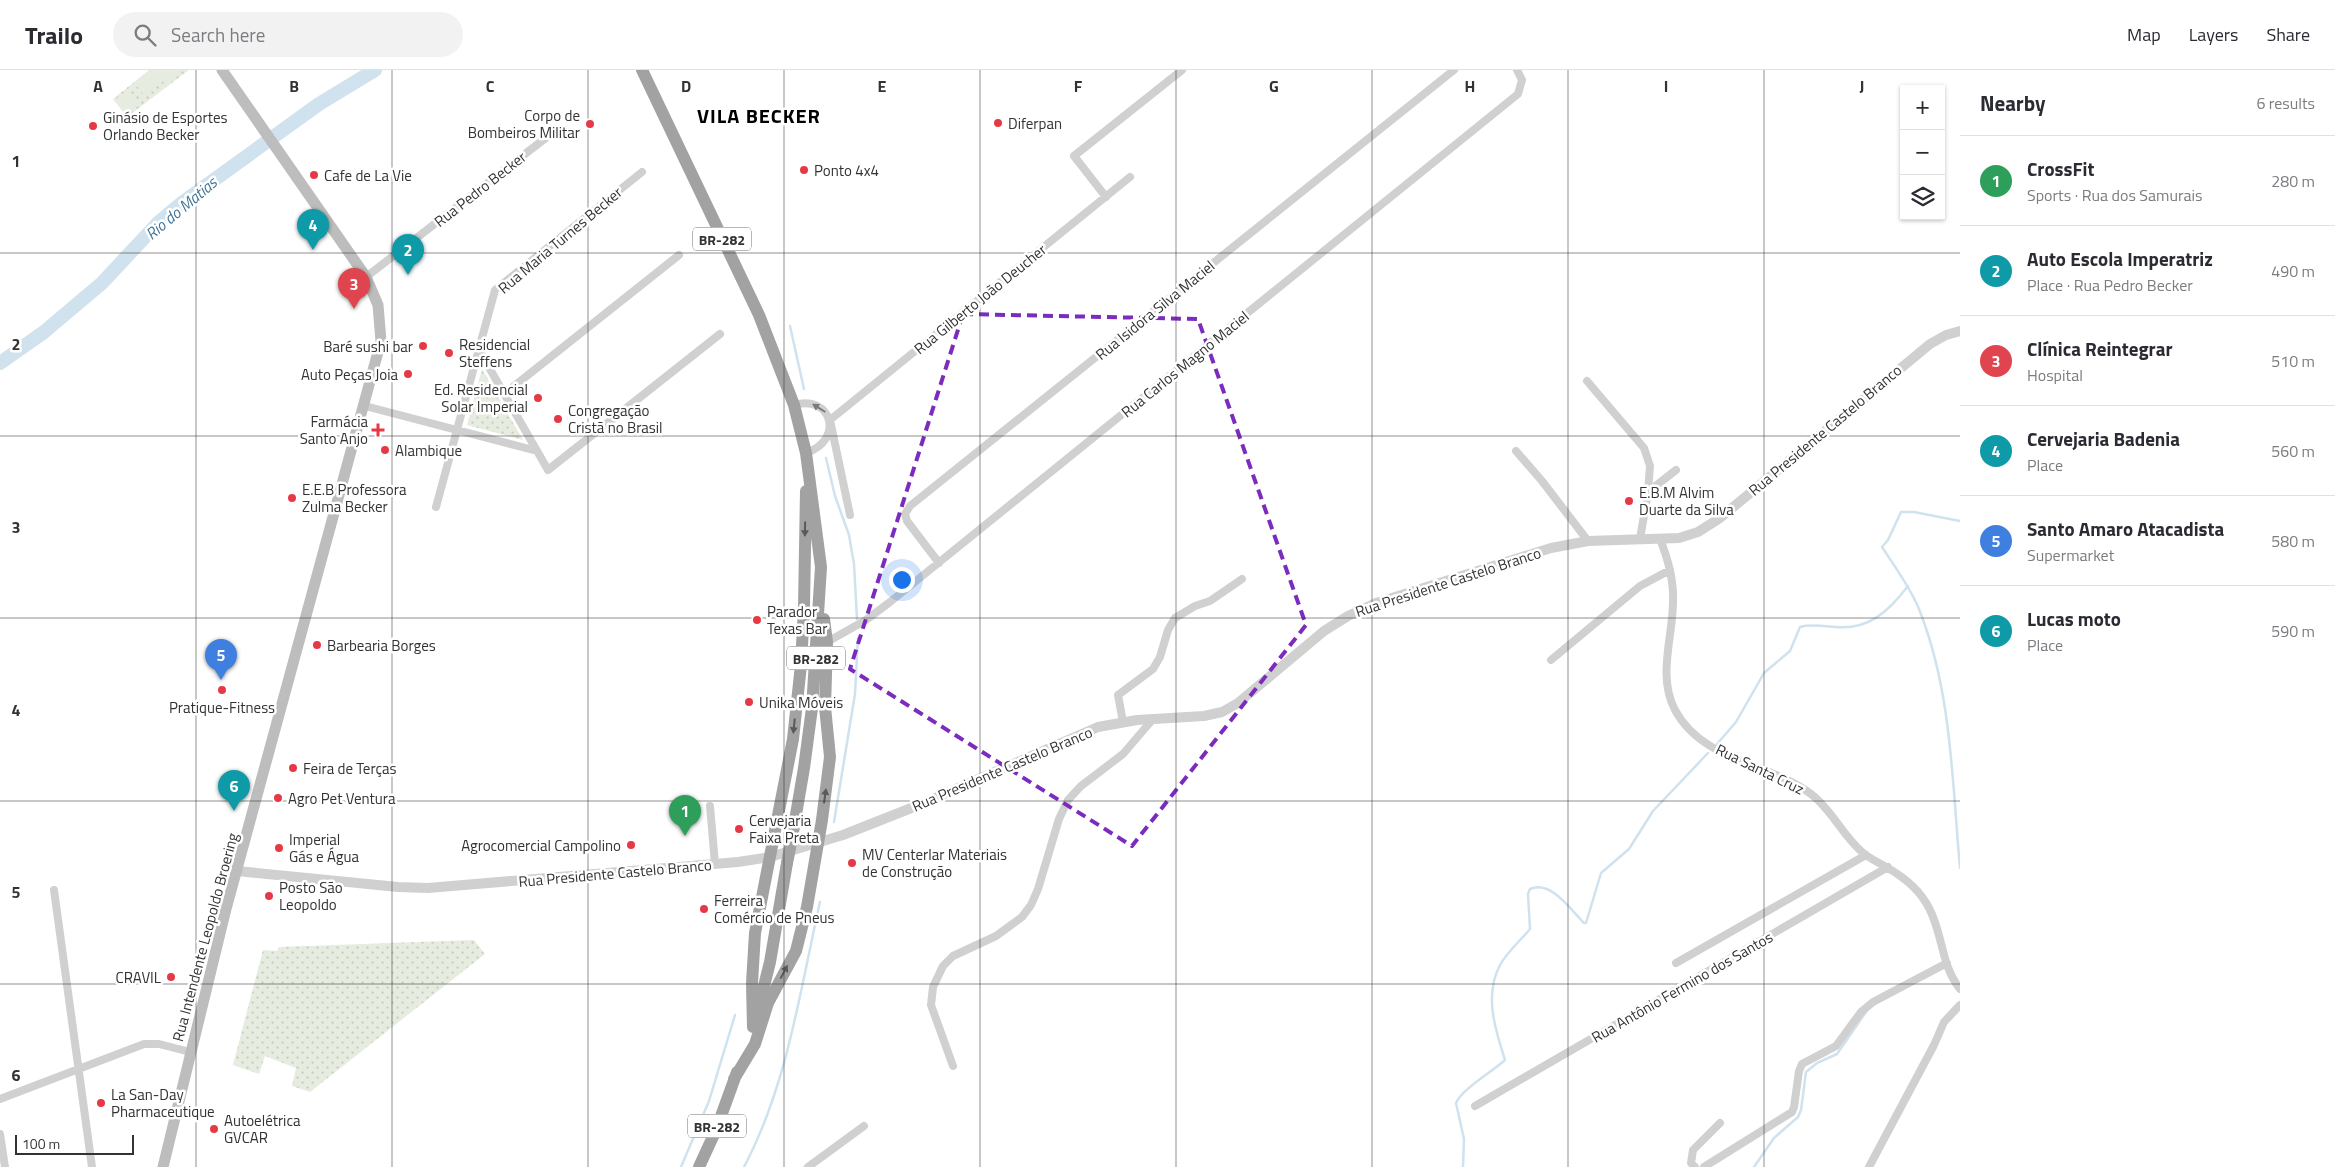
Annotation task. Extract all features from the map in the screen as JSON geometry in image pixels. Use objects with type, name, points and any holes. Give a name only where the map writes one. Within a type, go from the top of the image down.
[{"type":"highway","name":"BR-282","points":[[642,70],[759,315],[794,405],[806,458],[821,567],[812,708],[804,768],[770,962],[753,1027],[700,1167]]},
{"type":"highway","points":[[753,1027],[753,946],[793,739],[801,665],[806,458]]},
{"type":"highway","points":[[734,1079],[755,1044],[768,1003],[796,951],[807,907],[816,844],[822,820],[830,757],[825,707],[827,642],[821,567]]},
{"type":"main road","name":"Rua Intendente Leopoldo Broering","points":[[162,1167],[237,870],[380,351],[382,327],[378,305],[366,277],[222,70]]},
{"type":"street","points":[[1106,197],[1074,156],[1182,70]]},
{"type":"street","name":"Rua Isidora Silva Maciel","points":[[939,563],[906,519],[906,512],[910,506],[1454,70]]},
{"type":"street","name":"Rua Carlos Magno Maciel","points":[[827,642],[866,620],[939,563],[1518,94],[1522,80],[1517,70]]},
{"type":"street","name":"Rua Pedro Becker","points":[[366,277],[547,137]]},
{"type":"street","name":"Rua Maria Turnes Becker","points":[[436,507],[495,290],[642,172]]},
{"type":"street","name":"Rua Gilberto João Deucher","points":[[830,420],[1130,177]]},
{"type":"street","points":[[504,394],[679,255]]},
{"type":"street","name":"Rua Presidente Castelo Branco","points":[[237,870],[398,887],[428,888],[715,864],[770,857],[816,844],[919,805],[1085,732],[1123,722],[1204,716],[1227,710],[1324,630],[1376,603],[1551,548],[1588,541],[1685,537],[1712,524],[1915,355],[1938,338],[1960,331]]},
{"type":"street","points":[[479,350],[548,470],[720,334]]},
{"type":"street","points":[[1587,381],[1644,448],[1650,466],[1648,492],[1640,539]]},
{"type":"street","points":[[794,405],[810,403],[821,407],[830,420],[850,515]]},
{"type":"street","points":[[365,406],[538,451]]},
{"type":"street","points":[[806,458],[823,444],[828,437],[830,420]]},
{"type":"street","points":[[1516,451],[1542,481],[1588,541]]},
{"type":"street","points":[[1648,492],[1676,470]]},
{"type":"street","name":"Rua Santa Cruz","points":[[1660,539],[1670,570],[1674,600],[1667,662],[1668,685],[1672,703],[1682,720],[1692,732],[1733,759],[1796,785],[1811,794],[1866,855],[1888,867],[1918,890],[1929,908],[1937,927],[1952,978],[1960,989]]},
{"type":"street","points":[[1551,660],[1640,586],[1670,570]]},
{"type":"street","points":[[1123,722],[1118,696],[1153,668],[1160,657],[1171,622],[1183,612],[1210,601],[1242,579]]},
{"type":"street","points":[[953,1066],[931,1005],[933,987],[943,966],[953,956],[996,936],[1022,917],[1032,905],[1068,800],[1081,786],[1123,754],[1153,719]]},
{"type":"street","points":[[710,806],[715,864]]},
{"type":"street","points":[[1676,963],[1866,855]]},
{"type":"street","name":"Rua Antônio Fermino dos Santos","points":[[1475,1106],[1888,867]]},
{"type":"street","points":[[54,890],[92,1167]]},
{"type":"street","points":[[1704,1167],[1792,1112],[1798,1071],[1802,1064],[1836,1046],[1868,1004],[1947,963]]},
{"type":"street","points":[[1869,1167],[1934,1045],[1943,1024],[1960,1005]]},
{"type":"street","points":[[0,1099],[144,1044],[159,1044],[190,1052]]},
{"type":"street","points":[[1695,1167],[1691,1163],[1692,1152],[1720,1123]]},
{"type":"street","points":[[808,1167],[864,1126]]},
{"type":"street","points":[[0,1134],[4,1167]]},
{"type":"highlighted area","points":[[963,314],[1198,319],[1306,625],[1132,846],[850,669]]},
{"type":"shaded area","points":[[149,70],[189,70],[127,117],[113,99]]},
{"type":"shaded area","points":[[153,70],[158,70],[164,78],[160,70],[184,70],[168,82],[166,79],[145,96],[135,84]]},
{"type":"shaded area","points":[[125,92],[135,104],[126,111],[117,98]]},
{"type":"shaded area","points":[[482,369],[523,440],[467,425]]},
{"type":"shaded area","points":[[474,940],[485,954],[310,1092],[292,1086],[296,1068],[265,1056],[259,1074],[233,1065],[263,950],[277,951],[279,947]]},
{"type":"waterway","name":"Rio do Matias","points":[[0,363],[44,332],[102,283],[158,223],[182,203],[319,104],[375,70]]},
{"type":"waterway","points":[[790,326],[804,389]]},
{"type":"waterway","points":[[826,458],[835,496],[849,535],[854,564],[857,619]]},
{"type":"waterway","points":[[1960,521],[1914,512],[1901,512],[1888,540],[1882,547],[1902,577],[1919,609],[1930,640],[1938,672],[1949,737],[1960,868]]},
{"type":"waterway","points":[[1717,744],[1736,722],[1764,673],[1790,651],[1800,627],[1813,625],[1835,627],[1858,626],[1885,611],[1908,586]]},
{"type":"waterway","points":[[834,822],[855,694],[858,638]]},
{"type":"waterway","points":[[1463,1167],[1464,1139],[1456,1103],[1464,1092],[1505,1060],[1495,1024],[1492,1000],[1493,988],[1495,976],[1503,960],[1530,929],[1528,894],[1530,889],[1538,887],[1553,892],[1586,923],[1601,873],[1629,849],[1653,811],[1708,753]]},
{"type":"waterway","points":[[744,1167],[759,1136],[782,1071],[799,1004],[820,902]]},
{"type":"waterway","points":[[1754,1167],[1774,1138],[1798,1117],[1801,1110],[1806,1072],[1817,1063],[1837,1054],[1866,1012]]},
{"type":"waterway","points":[[681,1167],[709,1101],[735,1015]]},
{"type":"place","name":"Diferpan","points":[[998,123]]},
{"type":"place","name":"Corpo de Bombeiros Militar","points":[[590,124]]},
{"type":"place","name":"Ginásio de Esportes Orlando Becker","points":[[93,126]]},
{"type":"place","name":"Ponto 4x4","points":[[804,170]]},
{"type":"place","name":"Cafe de La Vie","points":[[314,175]]},
{"type":"place","name":"Cervejaria Badenia","points":[[313,250]]},
{"type":"place","name":"Auto Escola Imperatriz","points":[[408,275]]},
{"type":"place","name":"Clínica Reintegrar","points":[[354,309]]},
{"type":"place","name":"Baré sushi bar","points":[[423,346]]},
{"type":"place","name":"Residencial Steffens","points":[[449,353]]},
{"type":"place","name":"Auto Peças Joia","points":[[408,374]]},
{"type":"place","name":"Ed. Residencial Solar Imperial","points":[[538,398]]},
{"type":"place","name":"Congregação Cristã no Brasil","points":[[558,419]]},
{"type":"place","name":"Farmácia Santo Anjo","points":[[378,430]]},
{"type":"place","name":"Alambique","points":[[385,450]]},
{"type":"place","name":"E.E.B Professora Zulma Becker","points":[[292,498]]},
{"type":"place","name":"E.B.M Alvim Duarte da Silva","points":[[1629,501]]},
{"type":"place","name":"Parador Texas Bar","points":[[757,620]]},
{"type":"place","name":"Barbearia Borges","points":[[317,645]]},
{"type":"place","name":"Santo Amaro Atacadista","points":[[221,680]]},
{"type":"place","name":"Pratique-Fitness","points":[[222,690]]},
{"type":"place","name":"Unika Móveis","points":[[749,702]]},
{"type":"place","name":"Feira de Terças","points":[[293,768]]},
{"type":"place","name":"Agro Pet Ventura","points":[[278,798]]},
{"type":"place","name":"Lucas moto","points":[[234,811]]},
{"type":"place","name":"Cervejaria Faixa Preta","points":[[739,829]]},
{"type":"place","name":"CrossFit","points":[[685,836]]},
{"type":"place","name":"Agrocomercial Campolino","points":[[631,845]]},
{"type":"place","name":"Imperial Gás e Água","points":[[279,848]]},
{"type":"place","name":"MV Centerlar Materiais de Construção","points":[[852,863]]},
{"type":"place","name":"Posto São Leopoldo","points":[[269,896]]},
{"type":"place","name":"Ferreira Comércio de Pneus","points":[[704,909]]},
{"type":"place","name":"CRAVIL","points":[[171,977]]},
{"type":"place","name":"La San-Day Pharmaceutique","points":[[101,1103]]},
{"type":"place","name":"Autoelétrica GVCAR","points":[[214,1129]]},
{"type":"district","name":"VILA BECKER","points":[[759,115]]}]
